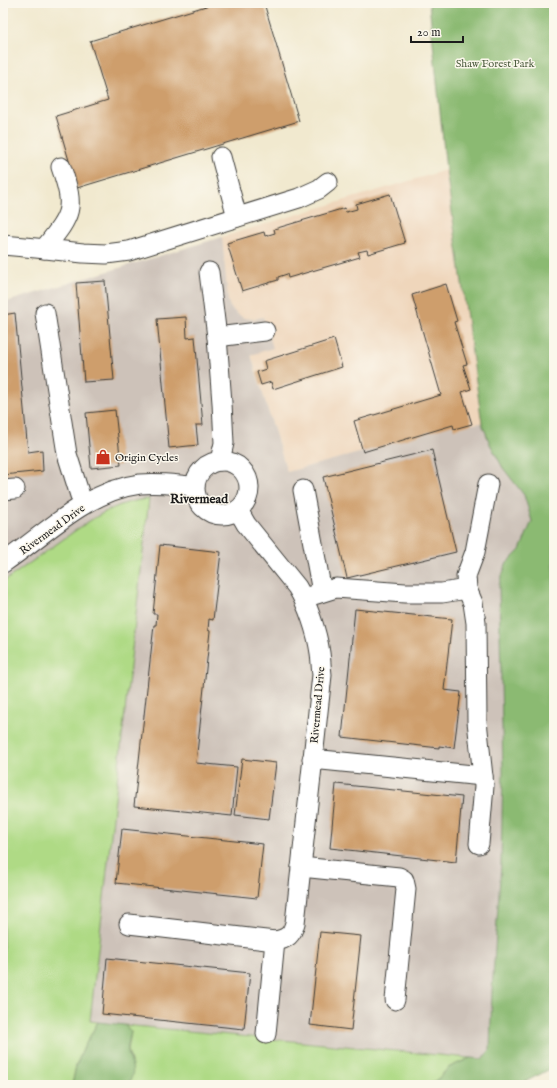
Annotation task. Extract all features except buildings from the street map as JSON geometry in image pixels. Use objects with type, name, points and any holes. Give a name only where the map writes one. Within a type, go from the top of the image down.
[{"type":"street","points":[[221,157],[237,217]]},
{"type":"street","points":[[44,249],[64,222],[70,206],[67,184],[61,167]]},
{"type":"street","points":[[3,245],[83,253],[106,254],[129,251],[299,198],[319,189],[328,182]]},
{"type":"street","points":[[209,272],[217,337],[224,443],[220,461]]},
{"type":"street","points":[[45,313],[67,454],[83,505]]},
{"type":"street","points":[[217,337],[265,332]]},
{"type":"street","points":[[220,461],[228,462],[241,470],[246,477],[249,487],[248,496],[238,510],[234,513],[225,515],[215,515],[206,511],[202,507],[197,499],[195,486],[196,479],[201,471],[208,465],[220,461]]},
{"type":"street","name":"Rivermead Drive","points":[[3,563],[83,505],[109,492],[140,484],[195,486]]},
{"type":"street","points":[[479,844],[484,786],[477,721],[476,623],[473,603],[467,589],[466,576],[475,552],[488,484]]},
{"type":"street","points":[[303,490],[322,592]]},
{"type":"street","name":"Rivermead Drive","points":[[238,510],[246,524],[297,587],[304,598],[312,620],[320,652],[322,675],[295,923],[293,930],[288,936],[282,940],[275,940]]},
{"type":"street","points":[[304,598],[336,588],[405,593],[442,593],[467,589]]},
{"type":"street","points":[[312,759],[483,776]]},
{"type":"street","points":[[301,867],[399,877],[404,880],[406,889],[395,1000]]},
{"type":"street","points":[[129,924],[275,940],[266,1034]]},
{"type":"shaded area","points":[[446,170],[482,423],[472,424],[287,472],[251,354],[272,347],[263,317],[254,319],[244,318],[230,307],[228,301],[222,237]]},
{"type":"shaded area","points":[[222,237],[228,301],[230,307],[244,318],[254,319],[263,317],[273,348],[251,355],[287,472],[363,452],[453,425],[455,429],[482,423],[490,444],[503,468],[524,495],[532,521],[520,550],[506,564],[501,864],[492,991],[490,1050],[482,1059],[90,1021],[149,499],[94,518],[3,582],[3,303]]},
{"type":"green space","name":"Shaw Forest Park","points":[[429,3],[554,3],[554,1067],[519,1085],[429,1085],[439,1078],[448,1068],[470,1058],[482,1059],[490,1050],[492,991],[501,864],[503,772],[499,585],[506,564],[520,550],[532,521],[524,495],[503,468],[490,444],[482,423],[446,170]]},
{"type":"green space","points":[[149,499],[90,1021],[98,1022],[84,1047],[76,1066],[72,1085],[3,1085],[3,582],[101,514],[124,504]]},
{"type":"green space","points":[[98,1022],[125,1025],[131,1032],[128,1049],[133,1072],[127,1085],[72,1085],[76,1066],[84,1047]]},
{"type":"green space","points":[[125,1025],[470,1058],[448,1068],[439,1078],[429,1085],[127,1085],[129,1082],[131,1061],[128,1050],[131,1032]]},
{"type":"place","name":"Origin Cycles","points":[[103,457]]},
{"type":"district","name":"Rivermead","points":[[199,498]]}]
